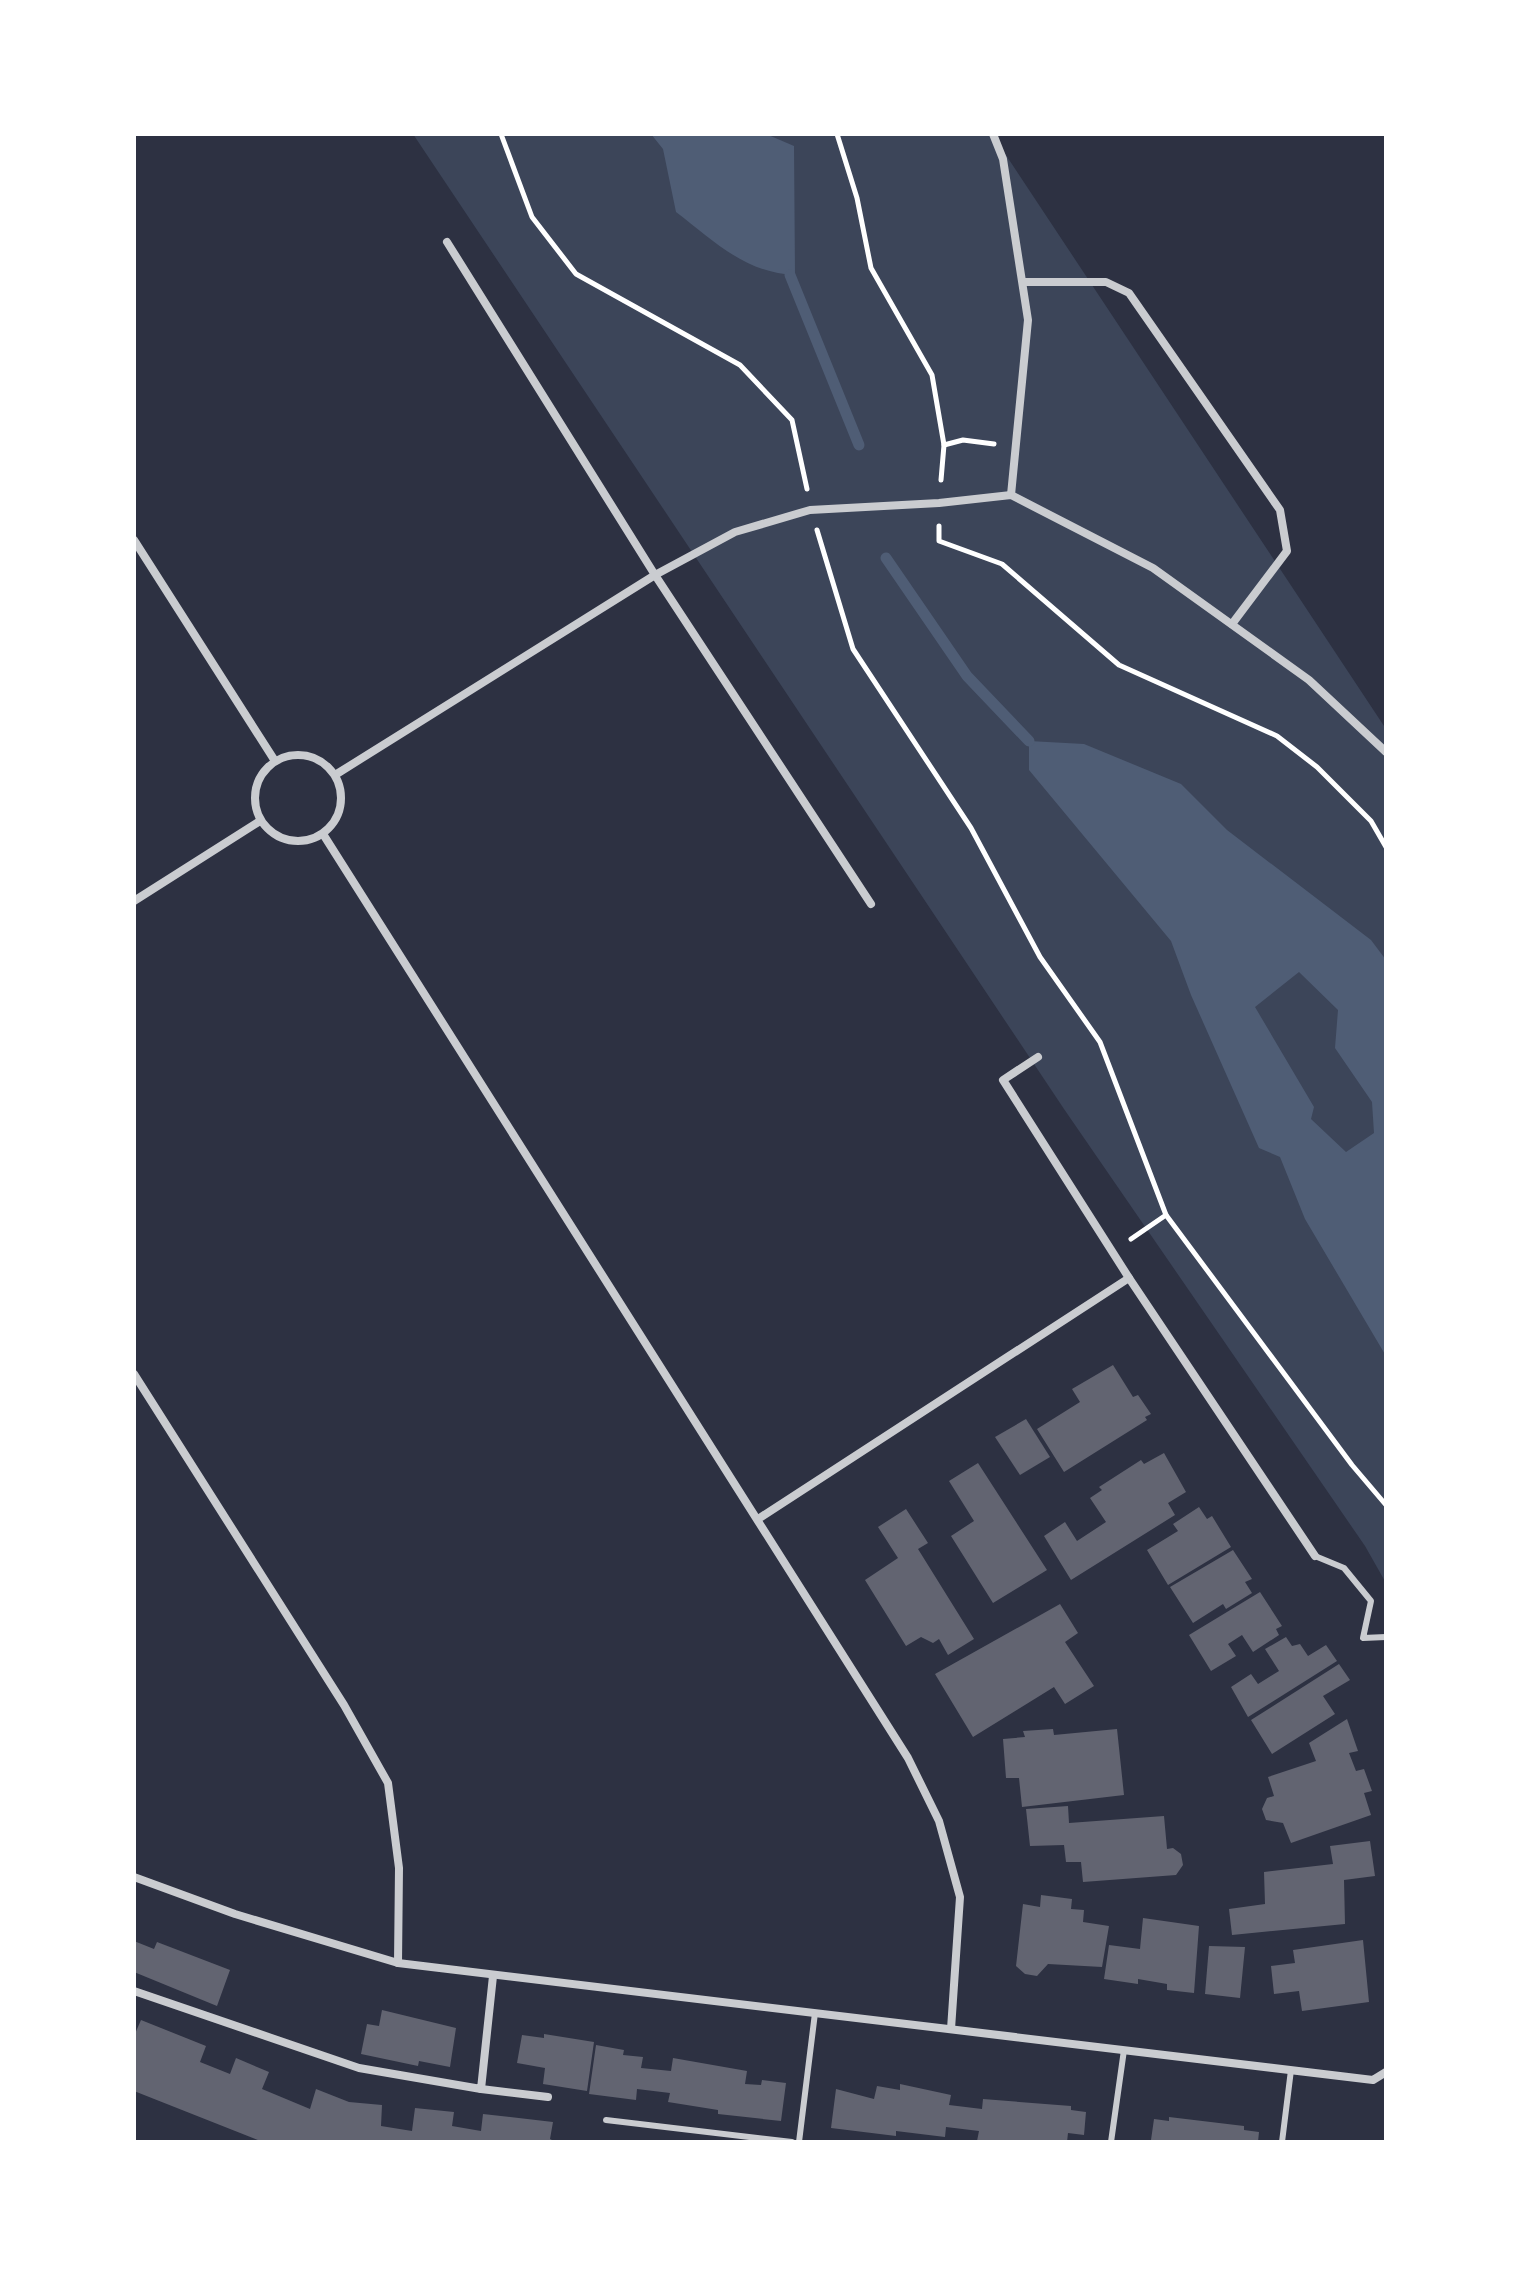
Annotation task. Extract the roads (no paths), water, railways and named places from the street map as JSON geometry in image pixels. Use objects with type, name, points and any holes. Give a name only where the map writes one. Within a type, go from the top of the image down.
[{"type":"street","points":[[993,134],[1003,159],[1028,320],[1011,495]]},
{"type":"street","points":[[447,242],[655,575],[871,904]]},
{"type":"street","points":[[1023,282],[1106,282],[1129,293],[1280,510],[1287,551],[1232,624]]},
{"type":"street","points":[[335,775],[655,575],[735,532],[810,510],[939,503],[1011,495],[1153,568],[1309,680],[1386,752]]},
{"type":"street","points":[[134,540],[275,761]]},
{"type":"street","points":[[291,755],[308,756],[324,763],[335,775],[341,791],[341,807],[335,822],[323,834],[310,840],[282,840],[260,821],[255,805],[255,788],[263,773],[275,761],[291,755]]},
{"type":"street","points":[[134,901],[260,821]]},
{"type":"street","points":[[323,834],[908,1758],[939,1821],[960,1897],[951,2029]]},
{"type":"street","points":[[1038,1057],[1003,1080],[1129,1278],[1315,1556]]},
{"type":"street","points":[[758,1519],[1129,1278]]},
{"type":"street","points":[[134,1374],[344,1705],[388,1783],[399,1868],[398,1963]]},
{"type":"street","points":[[134,1877],[235,1914],[398,1963],[1373,2080],[1386,2072]]},
{"type":"street","points":[[481,2089],[493,1976]]},
{"type":"street","points":[[134,1991],[359,2068],[548,2097]]},
{"type":"lane","points":[[1315,1556],[1344,1568],[1371,1601],[1363,1638],[1386,1637]]},
{"type":"lane","points":[[799,2142],[815,2013]]},
{"type":"lane","points":[[1111,2142],[1124,2050]]},
{"type":"lane","points":[[1282,2142],[1291,2070]]},
{"type":"lane","points":[[606,2120],[792,2142]]},
{"type":"waterway","points":[[790,275],[859,445]]},
{"type":"waterway","points":[[886,558],[967,676],[1029,741]]}]
